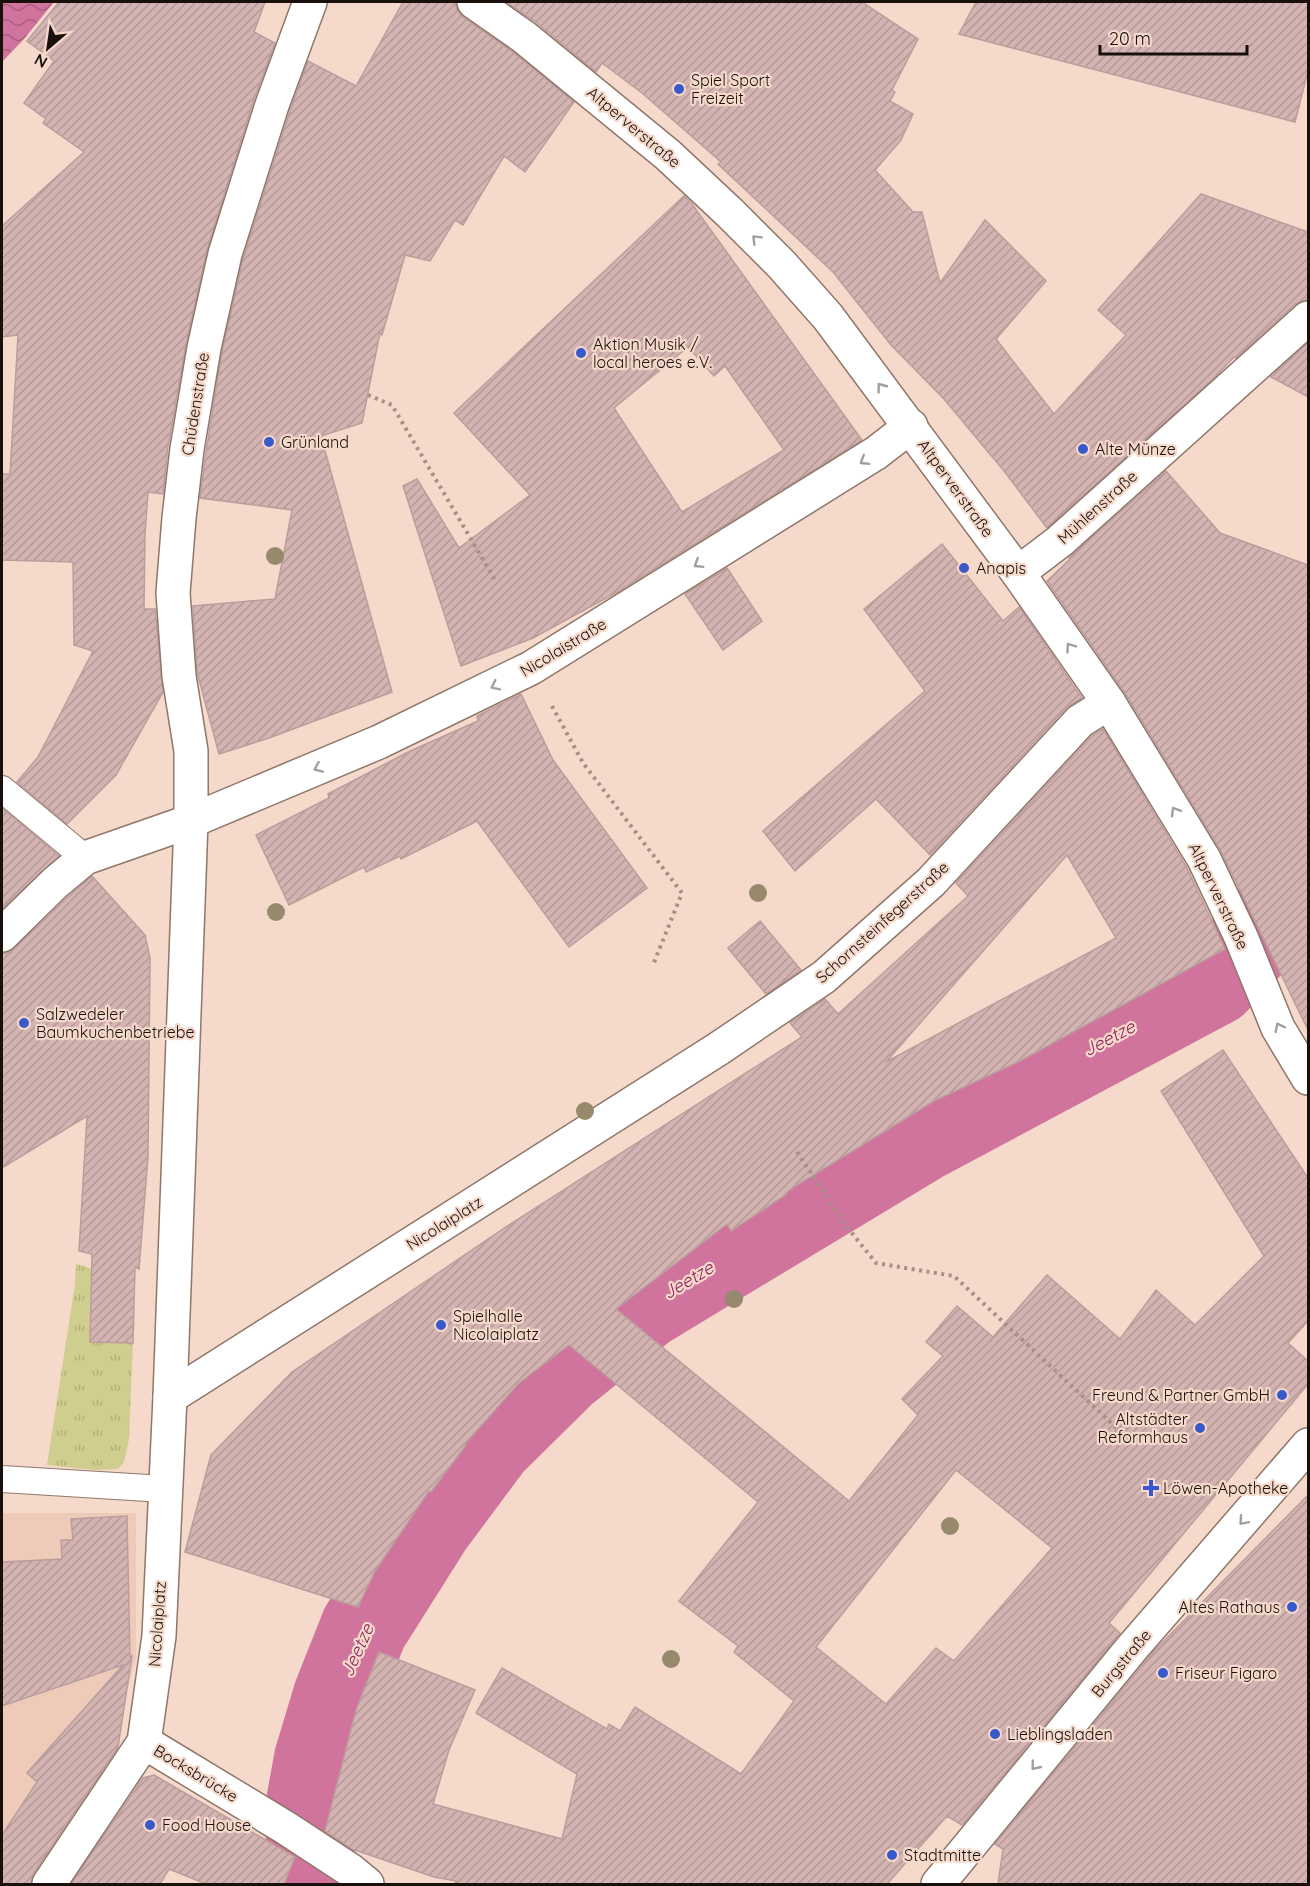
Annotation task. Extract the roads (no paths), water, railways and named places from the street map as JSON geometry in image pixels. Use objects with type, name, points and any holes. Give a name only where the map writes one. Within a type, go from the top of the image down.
[{"type":"street","name":"Chüdenstraße","points":[[191,821],[191,751],[179,675],[173,593],[187,450],[204,348],[225,254],[272,105],[310,2]]},
{"type":"street","name":"Altperverstraße","points":[[474,2],[524,37],[668,155],[782,265],[828,317],[911,426],[1109,703],[1204,858],[1278,1028],[1308,1078]]},
{"type":"street","name":"Mühlenstraße","points":[[1018,573],[1060,541],[1308,318]]},
{"type":"street","name":"Nicolaistraße","points":[[2,934],[55,883],[86,858],[191,821],[379,742],[531,668],[876,453],[911,426]]},
{"type":"street","name":"Schornsteinfegerstraße","points":[[718,1049],[824,976],[931,882],[1080,721],[1109,703]]},
{"type":"street","name":"Nicolaiplatz","points":[[144,1742],[159,1636],[191,821]]},
{"type":"street","name":"Nicolaiplatz","points":[[170,1397],[718,1049]]},
{"type":"street","name":"Burgstraße","points":[[938,1884],[1132,1648],[1308,1445]]},
{"type":"street","points":[[49,1884],[144,1742]]},
{"type":"street","name":"Bocksbrücke","points":[[144,1742],[286,1827],[367,1884]]},
{"type":"lane","points":[[2,789],[86,858]]},
{"type":"lane","points":[[2,1479],[164,1489]]},
{"type":"water","points":[[2,2],[54,2],[2,62]]},
{"type":"waterway","name":"Jeetze","points":[[308,1884],[313,1874],[308,1814],[318,1759],[337,1696],[364,1628],[429,1525],[490,1443],[563,1371],[645,1305],[920,1139],[1214,982],[1264,929],[1308,875]]},
{"type":"place","name":"Spiel Sport Freizeit","points":[[679,89]]},
{"type":"place","name":"Aktion Musik / local heroes e.V.","points":[[581,353]]},
{"type":"place","name":"Grünland","points":[[269,442]]},
{"type":"place","name":"Alte Münze","points":[[1083,449]]},
{"type":"place","name":"Anapis","points":[[964,568]]},
{"type":"place","name":"Salzwedeler Baumkuchenbetriebe","points":[[24,1023]]},
{"type":"place","name":"Spielhalle Nicolaiplatz","points":[[441,1325]]},
{"type":"place","name":"Freund & Partner GmbH","points":[[1282,1395]]},
{"type":"place","name":"Altstädter Reformhaus","points":[[1200,1428]]},
{"type":"place","name":"Löwen-Apotheke","points":[[1151,1488]]},
{"type":"place","name":"Altes Rathaus","points":[[1292,1607]]},
{"type":"place","name":"Friseur Figaro","points":[[1163,1673]]},
{"type":"place","name":"Lieblingsladen","points":[[995,1734]]},
{"type":"place","name":"Food House","points":[[150,1825]]},
{"type":"place","name":"Stadtmitte","points":[[892,1855]]}]
